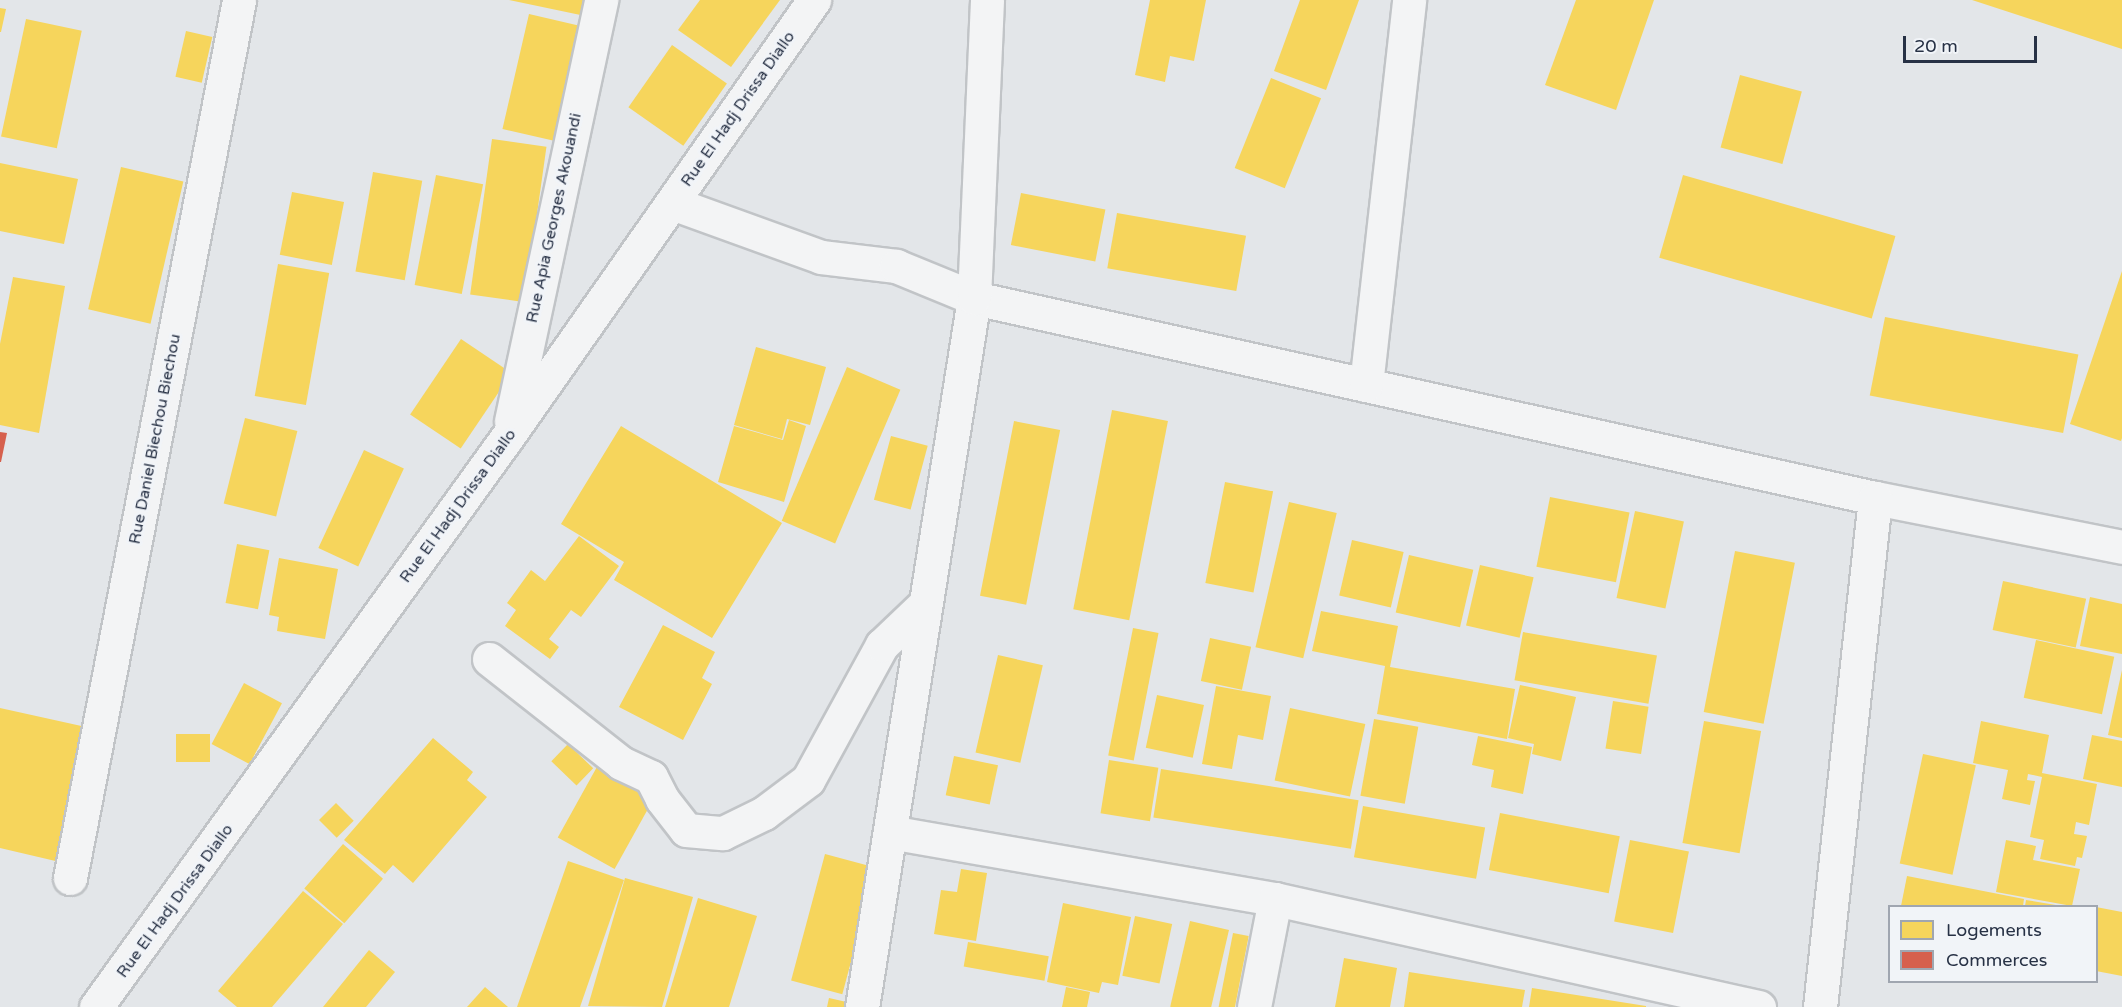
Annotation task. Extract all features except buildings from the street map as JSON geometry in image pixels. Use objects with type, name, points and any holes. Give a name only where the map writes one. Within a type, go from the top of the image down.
[{"type":"street","name":"Rue Daniel Biechou Biechou","points":[[70,878],[239,0]]},
{"type":"street","name":"Rue Apia Georges Akouandi","points":[[508,436],[601,0]]},
{"type":"street","name":"Rue El Hadj Drissa Diallo","points":[[113,1001],[814,0]]},
{"type":"street","points":[[862,1007],[974,298],[987,0]]},
{"type":"street","points":[[1366,385],[1409,0]]},
{"type":"street","points":[[672,203],[821,257],[896,266],[974,298],[1875,498],[2122,547]]},
{"type":"street","points":[[1820,1007],[1875,498]]},
{"type":"street","points":[[489,659],[621,763],[651,777],[662,799],[686,830],[723,833],[764,813],[808,780],[882,645],[925,604]]},
{"type":"street","points":[[890,832],[1275,899],[1759,1007]]},
{"type":"street","points":[[1254,1007],[1275,899]]}]
